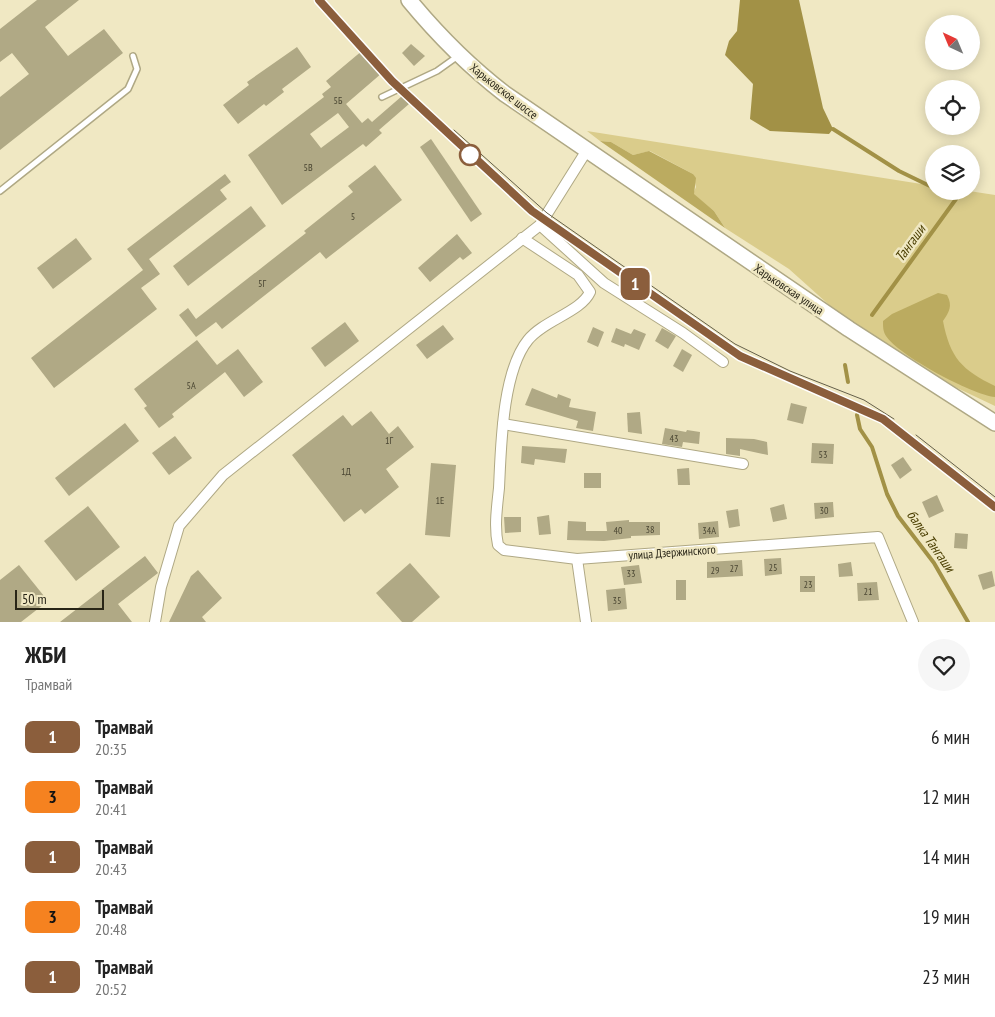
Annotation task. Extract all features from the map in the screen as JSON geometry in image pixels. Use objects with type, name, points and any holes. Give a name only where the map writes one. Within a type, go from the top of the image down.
[{"type":"main road","name":"Харьковское шоссе","points":[[409,0],[483,78],[587,150]]},
{"type":"main road","name":"Харьковская улица","points":[[587,150],[849,329],[995,424]]},
{"type":"street","points":[[155,622],[161,587],[179,526],[223,475],[540,225],[587,150]]},
{"type":"street","points":[[540,225],[604,283],[683,333],[723,362]]},
{"type":"street","name":"улица Дзержинского","points":[[522,238],[578,275],[590,292],[586,300],[553,319],[528,340],[512,373],[503,424],[496,527],[498,545],[504,550],[577,559],[878,537],[913,622]]},
{"type":"street","points":[[503,424],[743,464]]},
{"type":"street","points":[[577,559],[586,622]]},
{"type":"lane","points":[[382,97],[437,71],[460,54]]},
{"type":"lane","points":[[0,192],[128,89],[137,69],[133,56]]},
{"type":"shaded area","points":[[740,0],[799,0],[823,108],[833,129],[829,134],[770,131],[750,119],[753,84],[725,55],[729,41],[737,31]]},
{"type":"shaded area","points":[[587,131],[925,185],[925,200],[980,200],[980,193],[995,195],[995,406],[955,387],[858,327],[837,312],[789,269],[725,228],[714,211],[693,194],[696,187],[693,174],[650,151],[633,155],[611,142],[600,141]]},
{"type":"shaded area","points":[[600,141],[611,142],[633,155],[649,151],[693,174],[696,178],[694,194],[714,211],[725,228]]},
{"type":"shaded area","points":[[938,293],[947,295],[950,302],[948,312],[943,321],[949,345],[966,368],[995,386],[995,397],[984,395],[936,373],[905,353],[886,336],[883,329],[883,321],[892,314]]},
{"type":"building","points":[[37,0],[79,0],[45,27],[68,56],[104,29],[123,53],[0,150],[0,97],[29,74],[12,53],[0,62],[0,29]]},
{"type":"building","points":[[411,44],[425,56],[414,66],[402,53]]},
{"type":"building","points":[[297,47],[311,67],[282,89],[284,92],[266,106],[264,104],[238,124],[223,105],[249,85],[247,82]]},
{"type":"building","points":[[363,50],[382,73],[346,104],[362,123],[368,118],[372,122],[402,96],[409,104],[379,130],[382,133],[366,147],[363,144],[282,205],[248,155],[324,97],[322,94],[331,87],[326,81]],"holes":[[[338,113],[349,127],[321,148],[310,134]]]},
{"type":"building","points":[[431,139],[482,214],[471,222],[420,147]]},
{"type":"building","points":[[375,165],[402,200],[326,259],[320,252],[222,329],[216,322],[196,337],[179,315],[188,308],[196,319],[306,233],[304,231],[353,192],[348,186]]},
{"type":"building","points":[[225,174],[231,182],[220,190],[227,199],[149,259],[160,274],[141,288],[157,309],[54,388],[31,358],[143,270],[127,249]]},
{"type":"building","points":[[251,206],[266,226],[188,286],[173,266]]},
{"type":"building","points":[[457,234],[472,253],[463,260],[460,257],[430,282],[418,268]]},
{"type":"building","points":[[76,238],[92,259],[53,289],[37,268]]},
{"type":"building","points":[[345,322],[359,341],[325,367],[311,348]]},
{"type":"building","points":[[443,325],[454,339],[427,359],[416,345]]},
{"type":"building","points":[[593,327],[604,332],[598,347],[587,342]]},
{"type":"building","points":[[616,328],[631,334],[634,329],[646,334],[639,350],[625,344],[624,347],[611,342]]},
{"type":"building","points":[[662,328],[676,336],[668,349],[655,341]]},
{"type":"building","points":[[197,340],[217,365],[238,349],[263,382],[244,397],[225,372],[172,414],[174,417],[159,428],[144,408],[147,406],[134,389]]},
{"type":"building","points":[[682,349],[692,355],[683,372],[673,366]]},
{"type":"building","points":[[532,388],[557,398],[558,394],[571,399],[569,407],[596,412],[593,431],[576,428],[578,421],[525,405]]},
{"type":"building","points":[[791,403],[807,407],[803,424],[787,420]]},
{"type":"building","points":[[371,411],[389,434],[398,426],[414,447],[386,469],[399,487],[365,514],[361,509],[344,522],[292,455],[343,415],[352,426]]},
{"type":"building","points":[[640,412],[642,434],[628,432],[627,413]]},
{"type":"building","points":[[125,423],[139,441],[69,496],[55,478]]},
{"type":"building","points":[[665,428],[686,432],[687,430],[700,432],[699,444],[683,442],[682,447],[662,444]]},
{"type":"building","points":[[175,436],[192,458],[169,475],[152,453]]},
{"type":"building","points":[[726,438],[754,439],[767,442],[768,455],[740,449],[740,456],[726,454]]},
{"type":"building","points":[[812,443],[834,444],[833,464],[811,463]]},
{"type":"building","points":[[522,446],[567,449],[565,463],[535,459],[534,465],[521,463]]},
{"type":"building","points":[[903,457],[912,470],[900,479],[891,465]]},
{"type":"building","points":[[431,463],[456,465],[450,537],[425,535]]},
{"type":"building","points":[[689,468],[690,485],[678,485],[677,469]]},
{"type":"building","points":[[584,473],[601,473],[601,488],[584,488]]},
{"type":"building","points":[[937,495],[944,511],[929,518],[922,502]]},
{"type":"building","points":[[833,502],[834,517],[815,519],[814,503]]},
{"type":"building","points":[[784,504],[787,519],[773,522],[770,508]]},
{"type":"building","points":[[88,506],[120,547],[76,581],[44,541]]},
{"type":"building","points":[[738,509],[740,526],[729,528],[726,511]]},
{"type":"building","points":[[549,515],[551,534],[539,535],[537,517]]},
{"type":"building","points":[[504,517],[521,517],[521,532],[505,533]]},
{"type":"building","points":[[629,520],[629,522],[660,522],[660,535],[631,536],[631,538],[604,541],[567,540],[568,521],[586,522],[586,531],[607,531],[606,522]]},
{"type":"building","points":[[718,521],[719,537],[699,539],[698,523]]},
{"type":"building","points":[[955,533],[968,534],[967,549],[954,548]]},
{"type":"building","points":[[145,556],[158,573],[118,604],[132,622],[60,622]]},
{"type":"building","points":[[781,558],[782,574],[765,576],[764,559]]},
{"type":"building","points":[[742,560],[743,576],[707,578],[707,562]]},
{"type":"building","points":[[851,562],[853,576],[839,577],[838,564]]},
{"type":"building","points":[[410,563],[440,597],[412,622],[402,622],[376,593]]},
{"type":"building","points":[[19,565],[48,601],[21,622],[0,622],[0,580]]},
{"type":"building","points":[[639,565],[642,583],[624,585],[621,567]]},
{"type":"building","points":[[198,570],[222,598],[202,617],[206,622],[169,622],[191,576]]},
{"type":"building","points":[[992,571],[995,586],[983,590],[978,575]]},
{"type":"building","points":[[800,576],[815,576],[815,592],[800,592]]},
{"type":"building","points":[[676,580],[686,580],[686,600],[676,600]]},
{"type":"building","points":[[877,582],[879,600],[858,601],[857,583]]},
{"type":"building","points":[[625,588],[627,609],[608,611],[606,590]]},
{"type":"waterway","name":"Тангаши","points":[[833,129],[899,171],[925,184]]},
{"type":"waterway","name":"Тангаши","points":[[872,315],[955,200]]},
{"type":"waterway","name":"балка Тангаши","points":[[845,365],[848,382]]},
{"type":"waterway","name":"балка Тангаши","points":[[857,415],[860,429],[872,447],[887,494],[898,516],[934,563],[968,622]]},
{"type":"tram line","points":[[319,0],[392,81],[532,211],[740,356],[883,419],[995,507]]},
{"type":"tram line","name":"1","points":[[319,0],[392,81],[532,211],[740,356],[760,367],[883,419],[995,507]]},
{"type":"tram line","points":[[454,130],[547,213],[735,344],[790,371],[864,400],[894,419]]},
{"type":"tram line","points":[[916,435],[995,497]]}]
